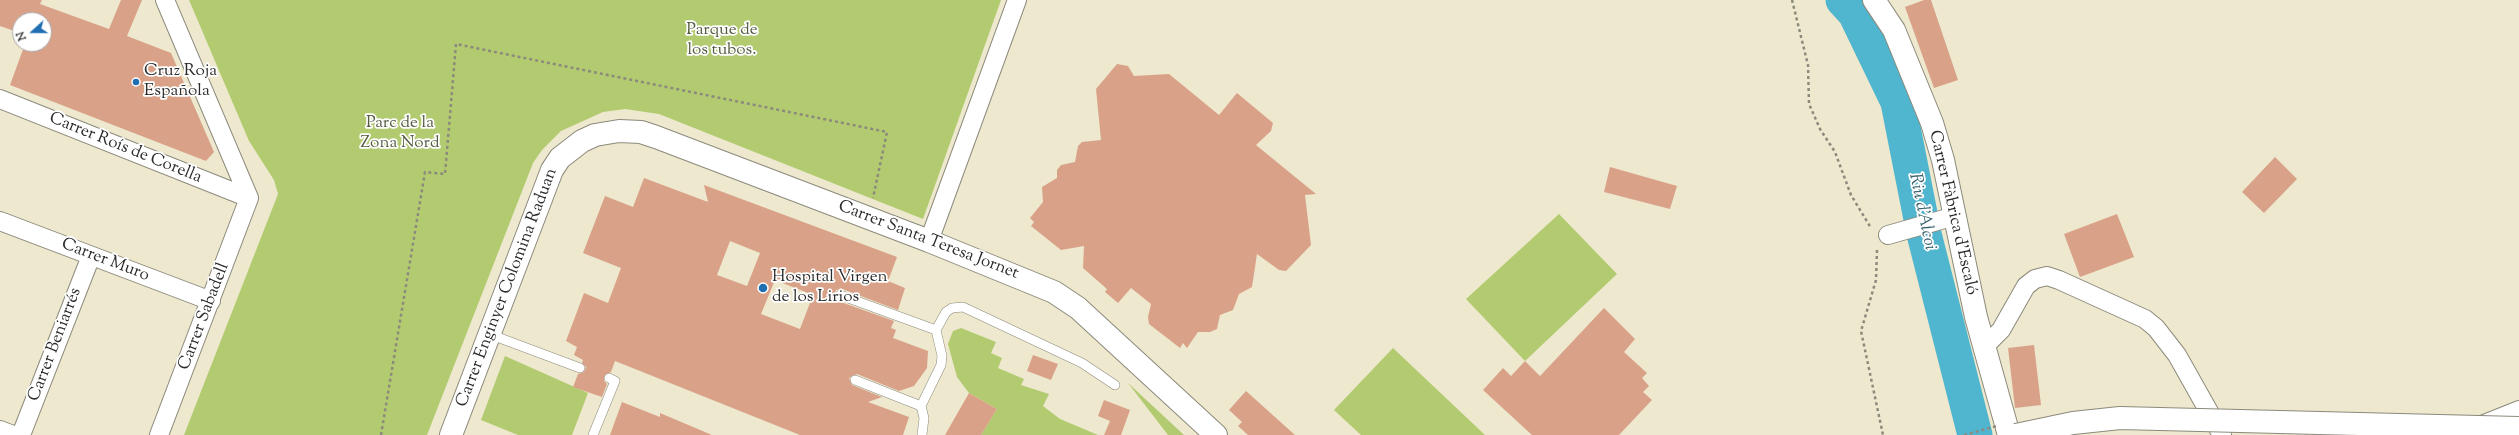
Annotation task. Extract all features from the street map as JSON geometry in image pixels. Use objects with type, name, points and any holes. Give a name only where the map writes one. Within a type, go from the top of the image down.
[{"type":"street","points":[[165,0],[250,198]]},
{"type":"street","points":[[930,241],[1017,0]]},
{"type":"street","name":"Carrer Fàbrica d'Escaló","points":[[1874,0],[1894,30],[1916,80],[1943,160],[1954,216],[1984,347],[2009,435]]},
{"type":"street","name":"Carrer Roís de Corella","points":[[0,99],[250,198]]},
{"type":"street","name":"Carrer Santa Teresa Jornet","points":[[596,135],[619,131],[641,132],[930,241],[1033,282],[1078,308],[1216,435]]},
{"type":"street","name":"Carrer Enginyer Colomina Raduan","points":[[456,434],[489,334],[552,170],[569,149],[596,135]]},
{"type":"street","name":"Carrer Sabadell","points":[[159,435],[250,198]]},
{"type":"street","points":[[1879,238],[1954,216]]},
{"type":"street","name":"Carrer Muro","points":[[0,221],[211,301]]},
{"type":"street","name":"Carrer Beniarrés","points":[[21,435],[91,256]]},
{"type":"street","points":[[1984,347],[2001,330],[2026,286],[2035,279],[2047,276],[2059,280],[2144,319],[2156,328],[2177,355],[2222,435]]},
{"type":"street","points":[[2464,435],[2486,423],[2519,410]]},
{"type":"street","points":[[2016,435],[2073,423],[2120,418],[2519,428]]},
{"type":"street","points":[[0,430],[13,435]]},
{"type":"lane","points":[[840,295],[936,330]]},
{"type":"lane","points":[[922,435],[924,418],[921,406],[941,365],[942,356],[936,330],[946,312],[952,308],[963,307],[1082,363],[1115,385]]},
{"type":"lane","points":[[489,334],[580,368]]},
{"type":"lane","points":[[593,435],[615,381],[609,378]]},
{"type":"lane","points":[[855,380],[921,406]]},
{"type":"path","points":[[1792,0],[1808,65],[1809,104],[1820,129],[1836,152],[1851,195],[1879,238],[1876,280],[1861,331],[1883,435]]},
{"type":"green space","name":"Parc de la Zona Nord","points":[[189,0],[1001,0],[923,219],[659,114],[625,109],[603,112],[561,131],[542,150],[533,163],[427,435],[184,435],[278,194],[274,180],[249,141]]},
{"type":"green space","points":[[1559,214],[1617,274],[1525,361],[1466,299]]},
{"type":"green space","points":[[961,328],[996,342],[991,353],[1002,358],[998,368],[1024,379],[1021,385],[1049,394],[1043,406],[1060,419],[1098,435],[981,435],[997,409],[969,393],[957,377],[948,344],[953,331]]},
{"type":"green space","points":[[1393,348],[1485,435],[1361,435],[1334,410]]},
{"type":"green space","points":[[505,356],[588,393],[572,435],[518,435],[481,420]]},
{"type":"green space","points":[[1128,383],[1184,435],[1168,435]]},
{"type":"building","points":[[0,0],[42,0],[40,4],[109,29],[121,0],[142,0],[127,36],[171,53],[214,152],[206,161],[10,85],[22,52],[52,52],[52,12],[12,12],[12,30],[0,26]]},
{"type":"building","points":[[1924,0],[1931,0],[1958,80],[1934,88],[1905,7]]},
{"type":"building","points":[[1117,64],[1128,66],[1134,76],[1169,74],[1219,115],[1237,93],[1273,123],[1271,131],[1256,145],[1316,194],[1305,195],[1311,245],[1286,271],[1279,270],[1257,254],[1252,287],[1239,294],[1233,310],[1220,315],[1217,329],[1210,332],[1198,332],[1187,348],[1183,343],[1180,348],[1149,324],[1148,317],[1151,304],[1131,288],[1118,303],[1105,292],[1107,289],[1083,268],[1084,246],[1061,250],[1031,226],[1034,222],[1030,218],[1043,202],[1042,187],[1057,178],[1057,170],[1061,165],[1075,162],[1078,146],[1082,142],[1101,140],[1096,89]]},
{"type":"building","points":[[2275,157],[2297,179],[2264,213],[2242,192]]},
{"type":"building","points":[[1610,167],[1677,186],[1670,209],[1604,192]]},
{"type":"building","points":[[644,178],[708,202],[704,185],[897,257],[888,281],[905,288],[898,310],[842,289],[836,290],[834,296],[838,301],[894,321],[891,328],[896,330],[893,338],[928,351],[927,368],[914,386],[899,391],[857,374],[849,378],[852,385],[882,397],[868,402],[909,417],[903,435],[800,435],[615,361],[611,372],[604,376],[604,381],[607,384],[602,397],[573,387],[578,374],[584,372],[586,367],[582,363],[583,360],[574,355],[577,347],[566,341],[584,293],[608,303],[621,268],[583,253],[605,196],[633,207]],"holes":[[[730,241],[760,253],[747,286],[717,275]],[[775,280],[813,295],[800,329],[761,314]]]},
{"type":"building","points":[[2117,214],[2134,257],[2080,277],[2064,234]]},
{"type":"building","points":[[1604,308],[1635,339],[1624,352],[1647,373],[1642,378],[1649,386],[1643,392],[1652,400],[1619,435],[1532,435],[1483,390],[1503,368],[1511,376],[1525,361],[1540,376]]},
{"type":"building","points":[[2034,345],[2041,405],[2015,408],[2008,348]]},
{"type":"building","points":[[1033,355],[1058,364],[1051,380],[1027,371]]},
{"type":"building","points":[[1246,391],[1295,435],[1248,435],[1238,426],[1242,422],[1229,410]]},
{"type":"building","points":[[969,393],[997,409],[981,435],[945,435]]},
{"type":"building","points":[[1104,400],[1130,410],[1121,435],[1104,435],[1110,421],[1098,416]]},
{"type":"building","points":[[622,402],[660,417],[660,413],[712,435],[610,435]]},
{"type":"waterway","name":"Riu d'Alcoi","points":[[1843,0],[1855,13],[1898,102],[1924,234],[1975,435]]},
{"type":"place","name":"Cruz Roja Española","points":[[136,82]]},
{"type":"place","name":"Hospital Virgen de los Lirios","points":[[763,288]]},
{"type":"park label","name":"Parque de los tubos.","points":[[722,41]]}]
